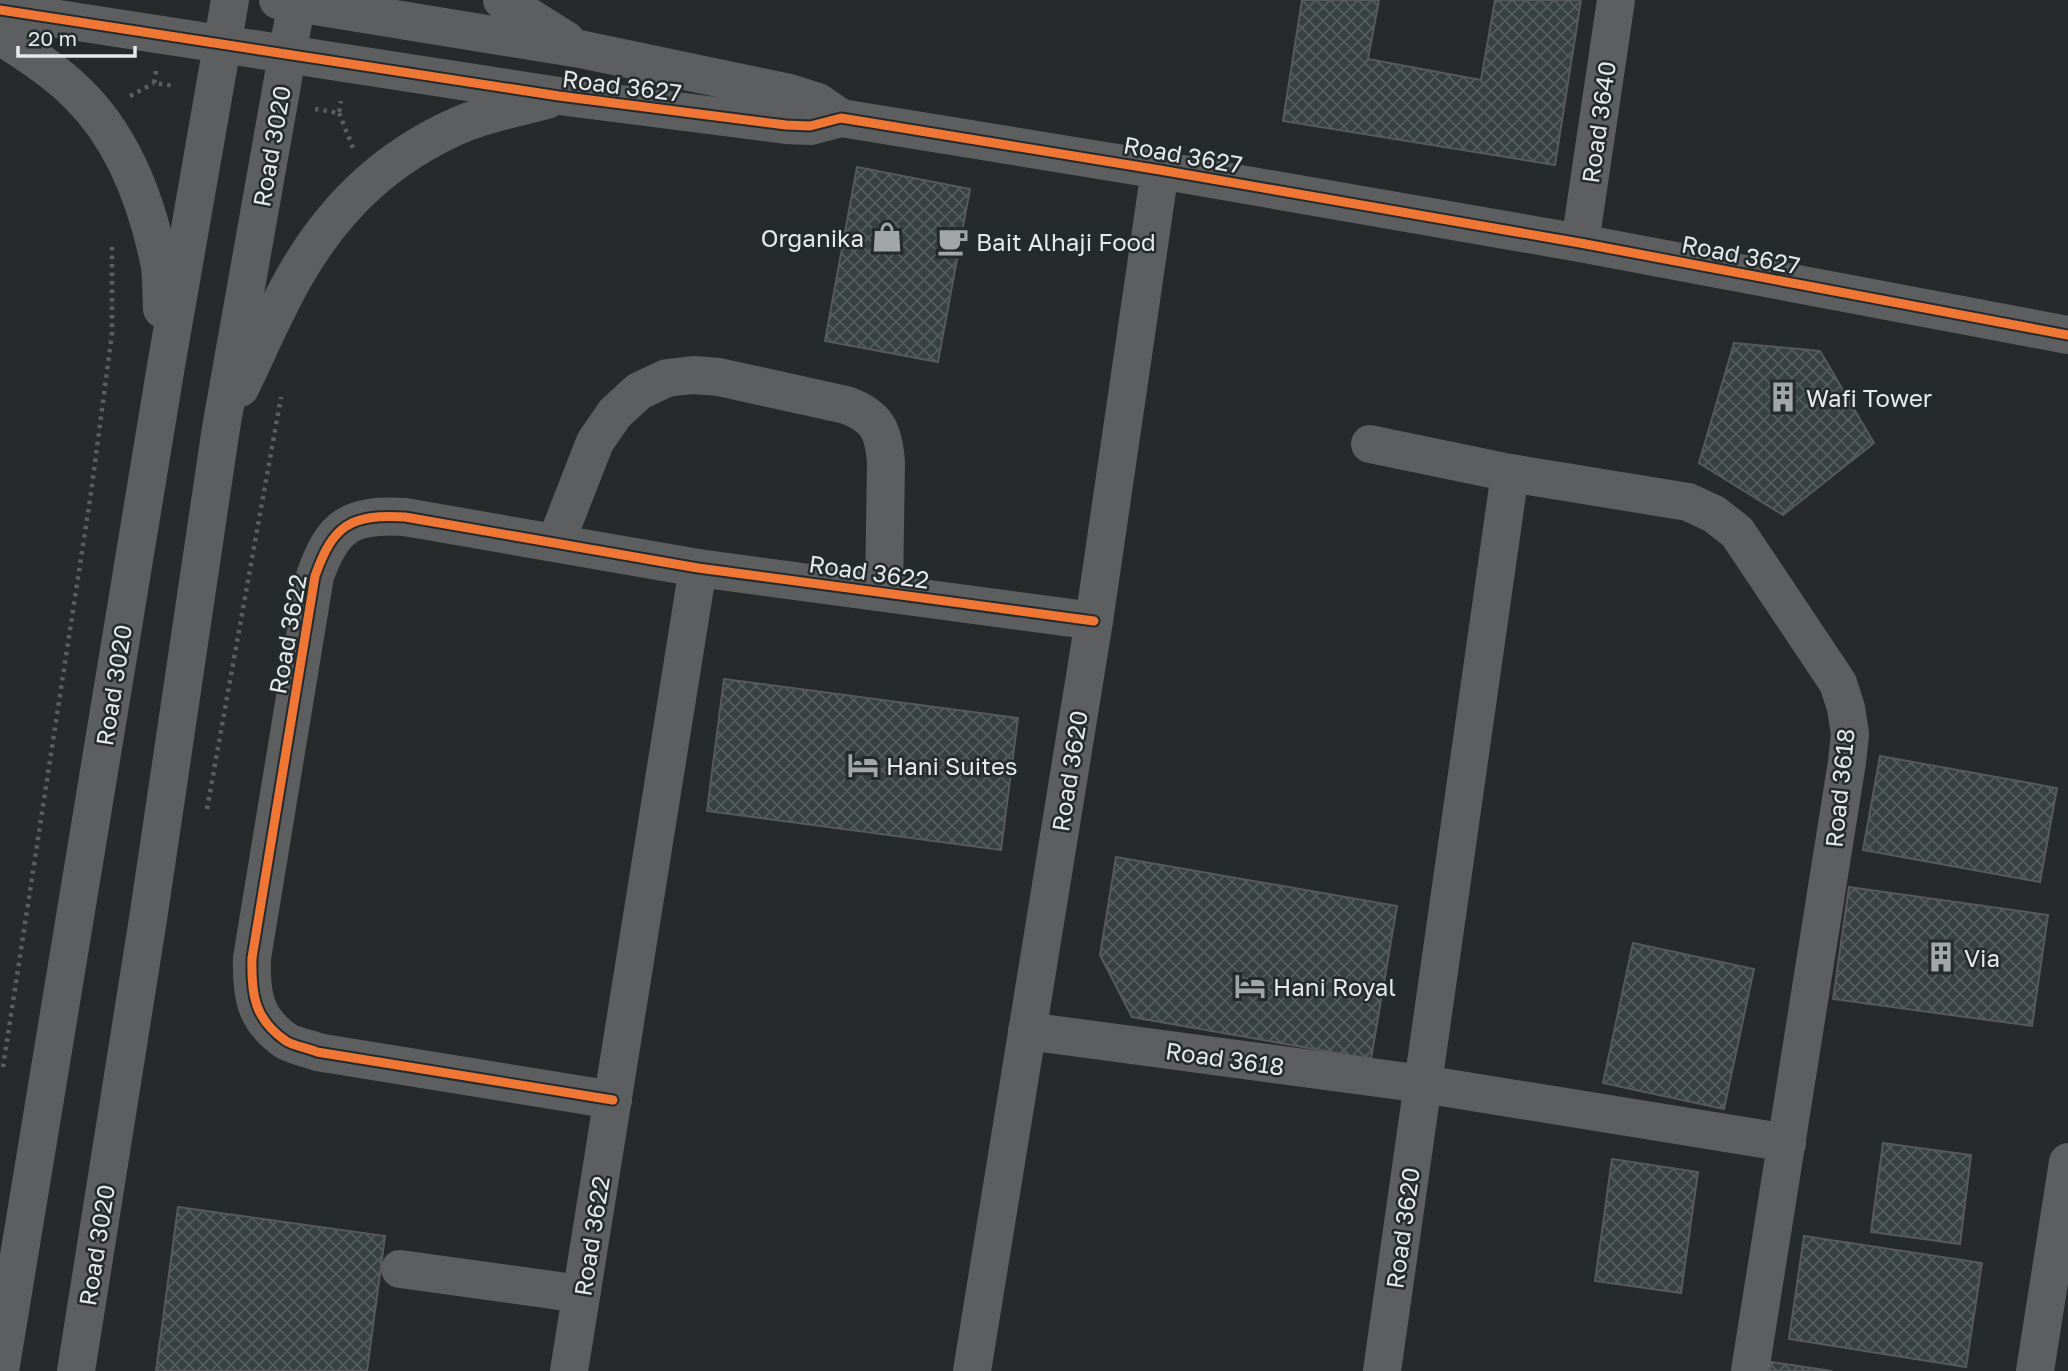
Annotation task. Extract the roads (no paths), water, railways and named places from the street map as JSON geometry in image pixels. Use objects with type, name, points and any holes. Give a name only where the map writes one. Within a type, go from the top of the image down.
[{"type":"street","name":"Road 3020","points":[[0,1371],[166,366],[230,0]]},
{"type":"street","points":[[502,0],[580,49]]},
{"type":"street","name":"Road 3640","points":[[1580,243],[1616,0]]},
{"type":"street","name":"Road 3020","points":[[76,1371],[220,428],[288,54],[290,1]]},
{"type":"street","name":"Road 3627","points":[[290,1],[580,49],[790,93],[818,102],[841,118]]},
{"type":"street","name":"Road 3627","points":[[0,10],[559,96],[810,127],[841,118],[1580,243],[2068,335]]},
{"type":"street","points":[[0,36],[38,60],[79,94],[118,144],[141,196],[159,263],[166,366]]},
{"type":"street","points":[[220,428],[301,265],[329,225],[367,184],[407,151],[458,126],[559,96]]},
{"type":"street","name":"Road 3620","points":[[972,1371],[1094,621],[1160,170]]},
{"type":"street","points":[[556,542],[595,442],[615,413],[639,391],[667,378],[693,374],[719,377],[846,405],[864,411],[877,424],[885,443],[886,463],[884,592]]},
{"type":"street","name":"Road 3618","points":[[1370,444],[1510,473],[1688,502],[1714,514],[1737,532],[1754,554],[1838,683],[1850,734],[1847,762],[1750,1371]]},
{"type":"street","points":[[1423,1084],[1510,473]]},
{"type":"street","name":"Road 3622","points":[[613,1100],[317,1052],[287,1042],[263,1020],[251,990],[252,958],[310,604],[315,576],[325,547],[346,525],[375,515],[405,516],[698,568],[1094,621]]},
{"type":"street","name":"Road 3622","points":[[569,1371],[698,568]]},
{"type":"street","name":"Road 3618","points":[[1027,1031],[1423,1084],[1787,1143]]},
{"type":"street","name":"Road 3620","points":[[1382,1371],[1423,1084]]},
{"type":"street","points":[[2035,1371],[2068,1162]]},
{"type":"street","points":[[400,1269],[581,1294]]},
{"type":"place","name":"Organika","points":[[887,237]]},
{"type":"place","name":"Bait Alhaji Food","points":[[953,241]]},
{"type":"place","name":"Wafi Tower","points":[[1783,397]]},
{"type":"place","name":"Hani Suites","points":[[863,765]]},
{"type":"place","name":"Via","points":[[1941,957]]},
{"type":"place","name":"Hani Royal","points":[[1250,986]]}]
